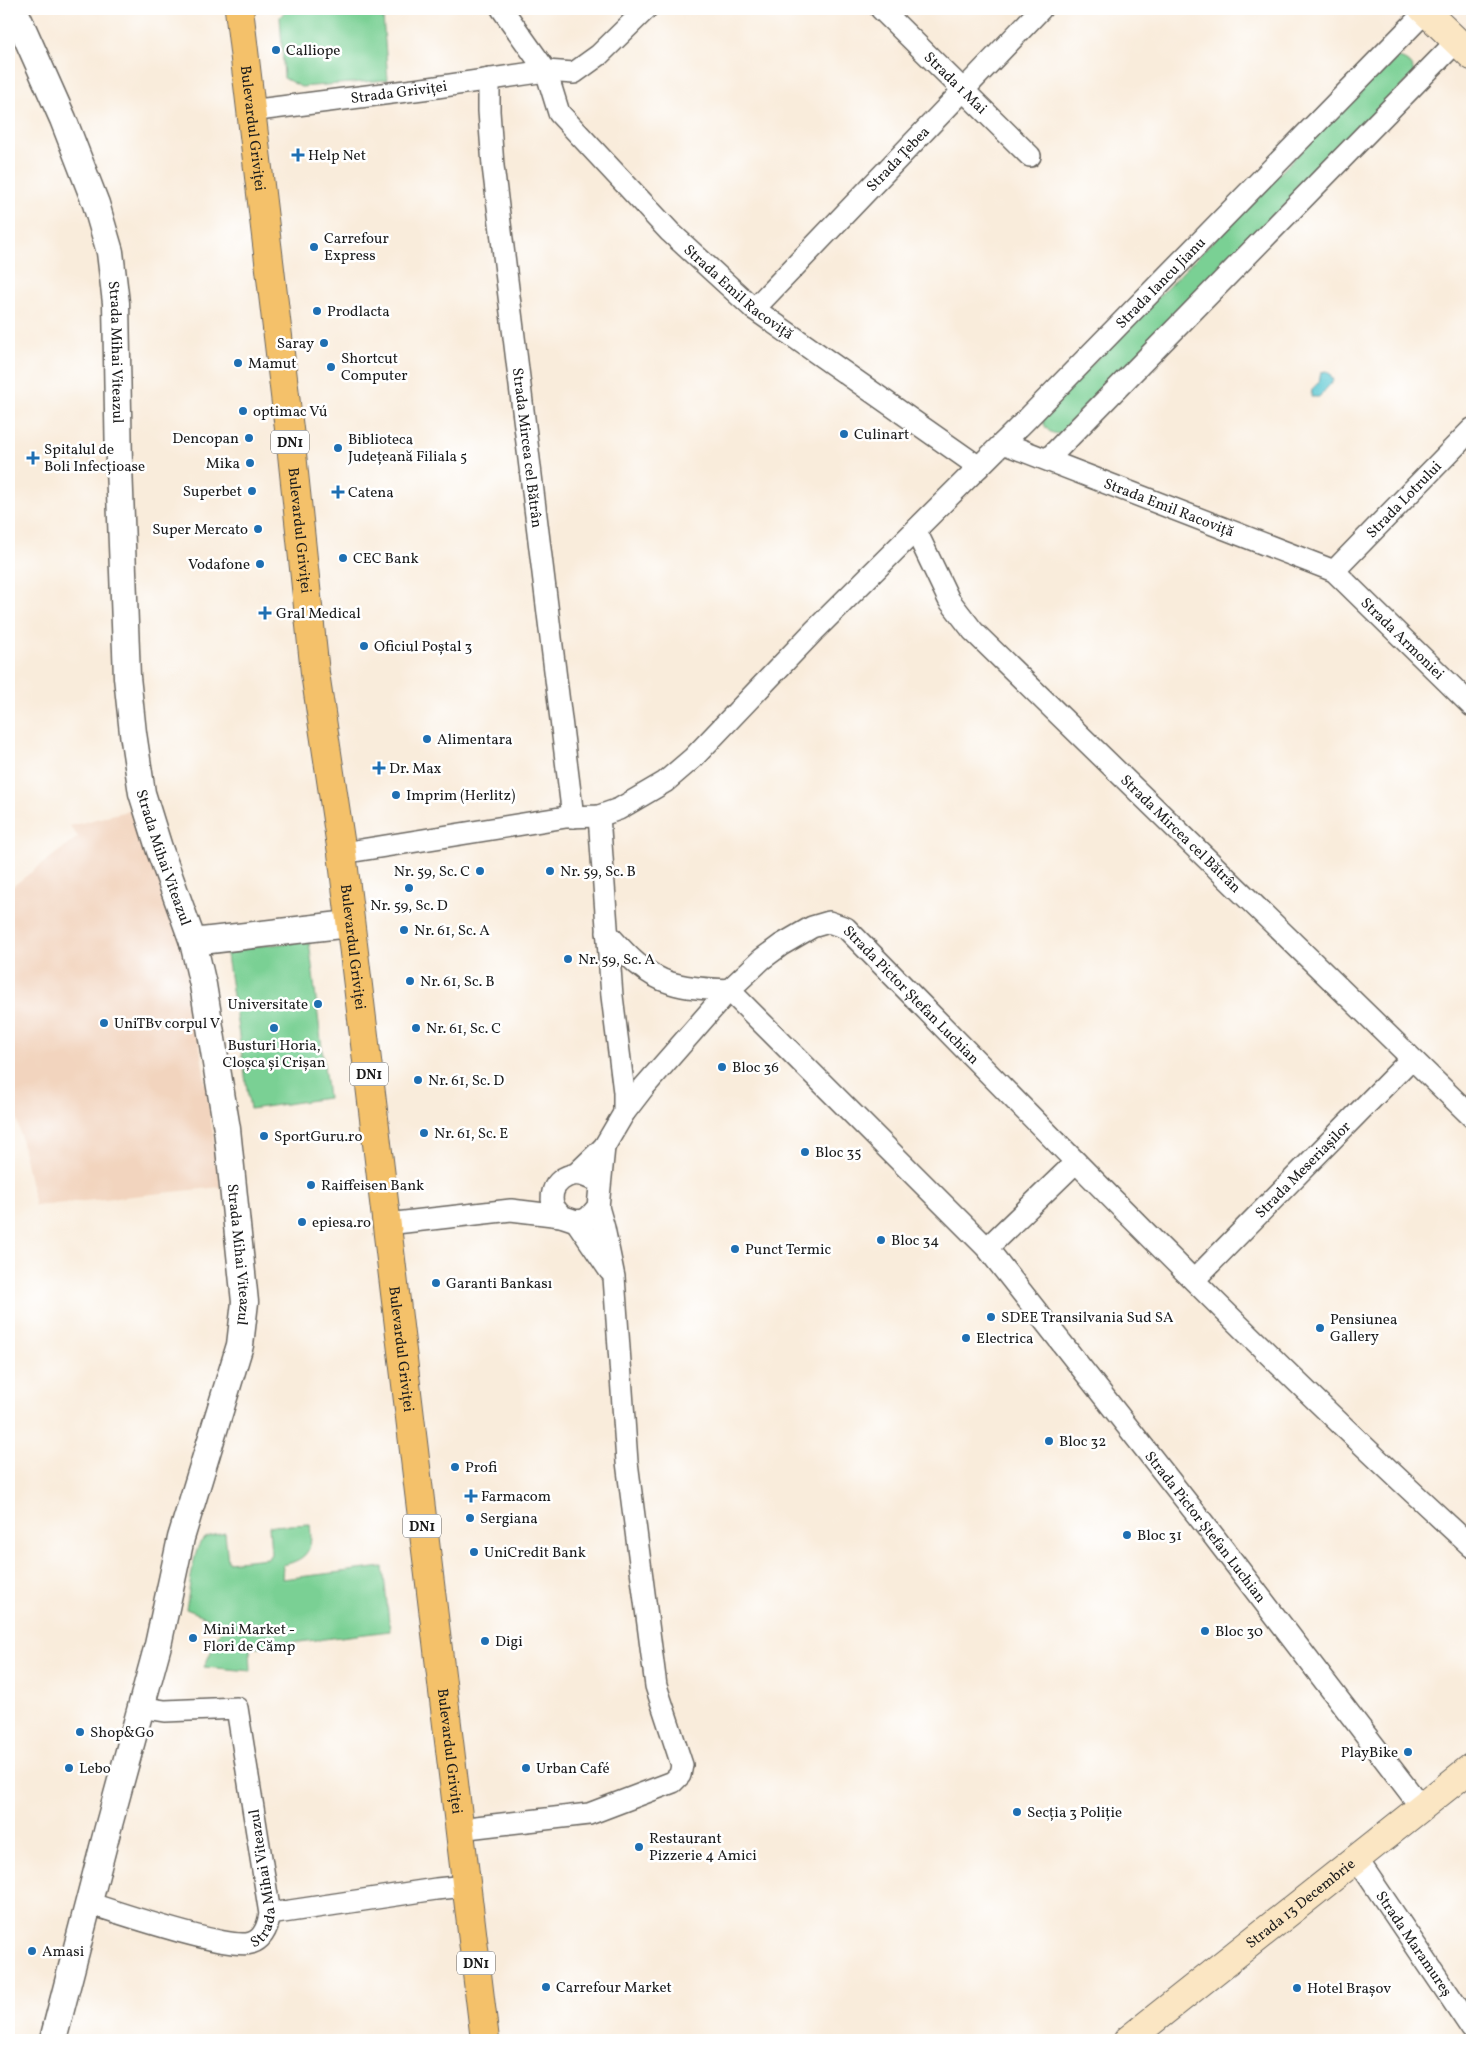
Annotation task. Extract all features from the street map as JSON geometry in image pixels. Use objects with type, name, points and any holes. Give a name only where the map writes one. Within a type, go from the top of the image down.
[{"type":"main road","name":"Bulevardul Griviței","points":[[239,9],[291,445],[315,673],[342,853],[485,2040]]},
{"type":"main road","points":[[1425,10],[1464,49]]},
{"type":"main road","name":"Strada 13 Decembrie","points":[[1128,2040],[1472,1767]]},
{"type":"street","name":"Strada Mihai Viteazul","points":[[14,9],[41,66],[70,137],[96,204],[110,252],[116,302],[119,466],[127,677],[133,733],[142,793],[159,848],[193,942],[227,1129],[245,1302],[240,1345],[181,1538],[158,1645],[88,1903],[54,2040]]},
{"type":"street","name":"Strada Emil Racoviță","points":[[502,9],[546,71],[559,113],[670,232],[754,309],[979,467]]},
{"type":"street","points":[[546,71],[574,73],[599,55],[646,9]]},
{"type":"street","name":"Strada 1 Mai","points":[[881,9],[1030,156]]},
{"type":"street","name":"Strada Țebea","points":[[754,309],[1041,9]]},
{"type":"street","name":"Strada Iancu Jianu","points":[[599,816],[619,809],[666,782],[693,758],[814,631],[1027,420],[1425,10]]},
{"type":"street","points":[[1048,460],[1464,49]]},
{"type":"street","name":"Strada Griviței","points":[[250,112],[546,71]]},
{"type":"street","name":"Strada Mircea cel Bătrân","points":[[489,78],[493,166],[573,817]]},
{"type":"street","name":"Strada Lotrului","points":[[1334,570],[1472,429]]},
{"type":"street","name":"Strada Emil Racoviță","points":[[1003,443],[1334,570]]},
{"type":"street","name":"Strada Mircea cel Bătrân","points":[[916,530],[949,600],[973,631],[1472,1117]]},
{"type":"street","name":"Strada Armoniei","points":[[1334,570],[1472,706]]},
{"type":"street","points":[[342,853],[573,817],[599,816],[612,996],[624,1092],[624,1113]]},
{"type":"street","name":"Strada Pictor Ștefan Luchian","points":[[604,1147],[624,1113],[644,1087],[728,990],[781,945],[812,927],[829,922],[846,928],[1194,1280],[1370,1454],[1472,1547]]},
{"type":"street","points":[[193,942],[350,924]]},
{"type":"street","points":[[607,933],[633,961],[651,974],[670,983],[694,988],[728,990]]},
{"type":"street","name":"Strada Pictor Ștefan Luchian","points":[[728,990],[987,1248],[1212,1534],[1421,1808]]},
{"type":"street","name":"Strada Meseriașilor","points":[[1194,1280],[1411,1059]]},
{"type":"street","points":[[387,1224],[511,1210],[569,1219],[589,1217],[599,1201],[604,1147]]},
{"type":"street","points":[[576,1174],[604,1147]]},
{"type":"street","points":[[987,1248],[1076,1162]]},
{"type":"street","points":[[459,1829],[588,1814],[673,1782],[680,1775],[682,1765],[656,1686],[627,1462],[614,1277],[606,1236],[593,1181],[586,1176],[576,1174],[563,1177],[554,1190],[552,1198],[554,1207],[569,1219],[614,1277]]},
{"type":"street","points":[[511,1210],[554,1190]]},
{"type":"street","name":"Strada Mihai Viteazul","points":[[88,1903],[155,1924],[235,1943],[250,1944],[262,1936],[268,1924],[270,1914],[237,1708],[165,1711],[140,1707]]},
{"type":"street","name":"Strada Maramureș","points":[[1357,1859],[1472,2029]]},
{"type":"street","points":[[270,1914],[466,1886]]},
{"type":"shaded area","points":[[134,809],[183,934],[221,1187],[35,1206],[9,1080],[9,889],[78,837],[70,826]]},
{"type":"green space","points":[[287,9],[375,9],[383,17],[388,80],[301,87],[284,78],[280,17]]},
{"type":"green space","points":[[1394,57],[1407,62],[1412,67],[1414,74],[1060,434],[1049,431],[1042,415]]},
{"type":"green space","points":[[309,941],[328,1098],[250,1109],[226,949]]},
{"type":"green space","points":[[310,1524],[311,1540],[307,1552],[299,1560],[283,1565],[282,1579],[383,1567],[390,1631],[250,1648],[251,1671],[204,1667],[222,1628],[219,1622],[186,1609],[193,1565],[202,1540],[225,1533],[228,1562],[268,1558],[271,1554],[269,1526]]},
{"type":"water","points":[[1326,371],[1330,374],[1333,381],[1319,397],[1311,397],[1312,389],[1319,382],[1321,372]]},
{"type":"place","name":"Calliope","points":[[276,50]]},
{"type":"place","name":"Help Net","points":[[298,155]]},
{"type":"place","name":"Carrefour Express","points":[[314,247]]},
{"type":"place","name":"Prodlacta","points":[[317,311]]},
{"type":"place","name":"Saray","points":[[324,343]]},
{"type":"place","name":"Mamut","points":[[238,363]]},
{"type":"place","name":"Shortcut Computer","points":[[331,367]]},
{"type":"place","name":"optimac Vú","points":[[243,411]]},
{"type":"place","name":"Culinart","points":[[844,434]]},
{"type":"place","name":"Dencopan","points":[[249,438]]},
{"type":"place","name":"Biblioteca Județeană Filiala 5","points":[[338,448]]},
{"type":"place","name":"Spitalul de Boli Infecțioase","points":[[33,458]]},
{"type":"place","name":"Mika","points":[[250,463]]},
{"type":"place","name":"Superbet","points":[[252,491]]},
{"type":"place","name":"Catena","points":[[338,492]]},
{"type":"place","name":"Super Mercato","points":[[258,529]]},
{"type":"place","name":"CEC Bank","points":[[343,558]]},
{"type":"place","name":"Vodafone","points":[[260,564]]},
{"type":"place","name":"Gral Medical","points":[[265,613]]},
{"type":"place","name":"Oficiul Poștal 3","points":[[364,646]]},
{"type":"place","name":"Alimentara","points":[[427,739]]},
{"type":"place","name":"Dr. Max","points":[[379,768]]},
{"type":"place","name":"Imprim (Herlitz)","points":[[396,795]]},
{"type":"place","name":"Nr. 59, Sc. C","points":[[480,871]]},
{"type":"place","name":"Nr. 59, Sc. B","points":[[550,871]]},
{"type":"place","name":"Nr. 59, Sc. D","points":[[409,888]]},
{"type":"place","name":"Nr. 61, Sc. A","points":[[404,930]]},
{"type":"place","name":"Nr. 59, Sc. A","points":[[568,959]]},
{"type":"place","name":"Nr. 61, Sc. B","points":[[410,981]]},
{"type":"place","name":"Universitate","points":[[318,1004]]},
{"type":"place","name":"UniTBv corpul V","points":[[104,1023]]},
{"type":"place","name":"Busturi Horia, Cloșca și Crișan","points":[[274,1028]]},
{"type":"place","name":"Nr. 61, Sc. C","points":[[416,1028]]},
{"type":"place","name":"Bloc 36","points":[[722,1067]]},
{"type":"place","name":"Nr. 61, Sc. D","points":[[418,1080]]},
{"type":"place","name":"Nr. 61, Sc. E","points":[[424,1133]]},
{"type":"place","name":"SportGuru.ro","points":[[264,1136]]},
{"type":"place","name":"Bloc 35","points":[[805,1152]]},
{"type":"place","name":"Raiffeisen Bank","points":[[311,1185]]},
{"type":"place","name":"epiesa.ro","points":[[302,1222]]},
{"type":"place","name":"Bloc 34","points":[[881,1240]]},
{"type":"place","name":"Punct Termic","points":[[735,1249]]},
{"type":"place","name":"Garanti Bankası","points":[[436,1283]]},
{"type":"place","name":"SDEE Transilvania Sud SA","points":[[991,1317]]},
{"type":"place","name":"Pensiunea Gallery","points":[[1320,1328]]},
{"type":"place","name":"Electrica","points":[[966,1338]]},
{"type":"place","name":"Bloc 32","points":[[1049,1441]]},
{"type":"place","name":"Profi","points":[[455,1467]]},
{"type":"place","name":"Farmacom","points":[[471,1496]]},
{"type":"place","name":"Sergiana","points":[[470,1518]]},
{"type":"place","name":"Bloc 31","points":[[1127,1535]]},
{"type":"place","name":"UniCredit Bank","points":[[474,1552]]},
{"type":"place","name":"Bloc 30","points":[[1205,1631]]},
{"type":"place","name":"Mini Market - Flori de Cămp","points":[[193,1638]]},
{"type":"place","name":"Digi","points":[[485,1641]]},
{"type":"place","name":"Shop&Go","points":[[80,1732]]},
{"type":"place","name":"PlayBike","points":[[1408,1752]]},
{"type":"place","name":"Lebo","points":[[69,1768]]},
{"type":"place","name":"Urban Café","points":[[526,1768]]},
{"type":"place","name":"Secția 3 Poliție","points":[[1017,1812]]},
{"type":"place","name":"Restaurant Pizzerie 4 Amici","points":[[639,1847]]},
{"type":"place","name":"Amasi","points":[[32,1951]]},
{"type":"place","name":"Carrefour Market","points":[[546,1987]]},
{"type":"place","name":"Hotel Brașov","points":[[1297,1988]]}]
